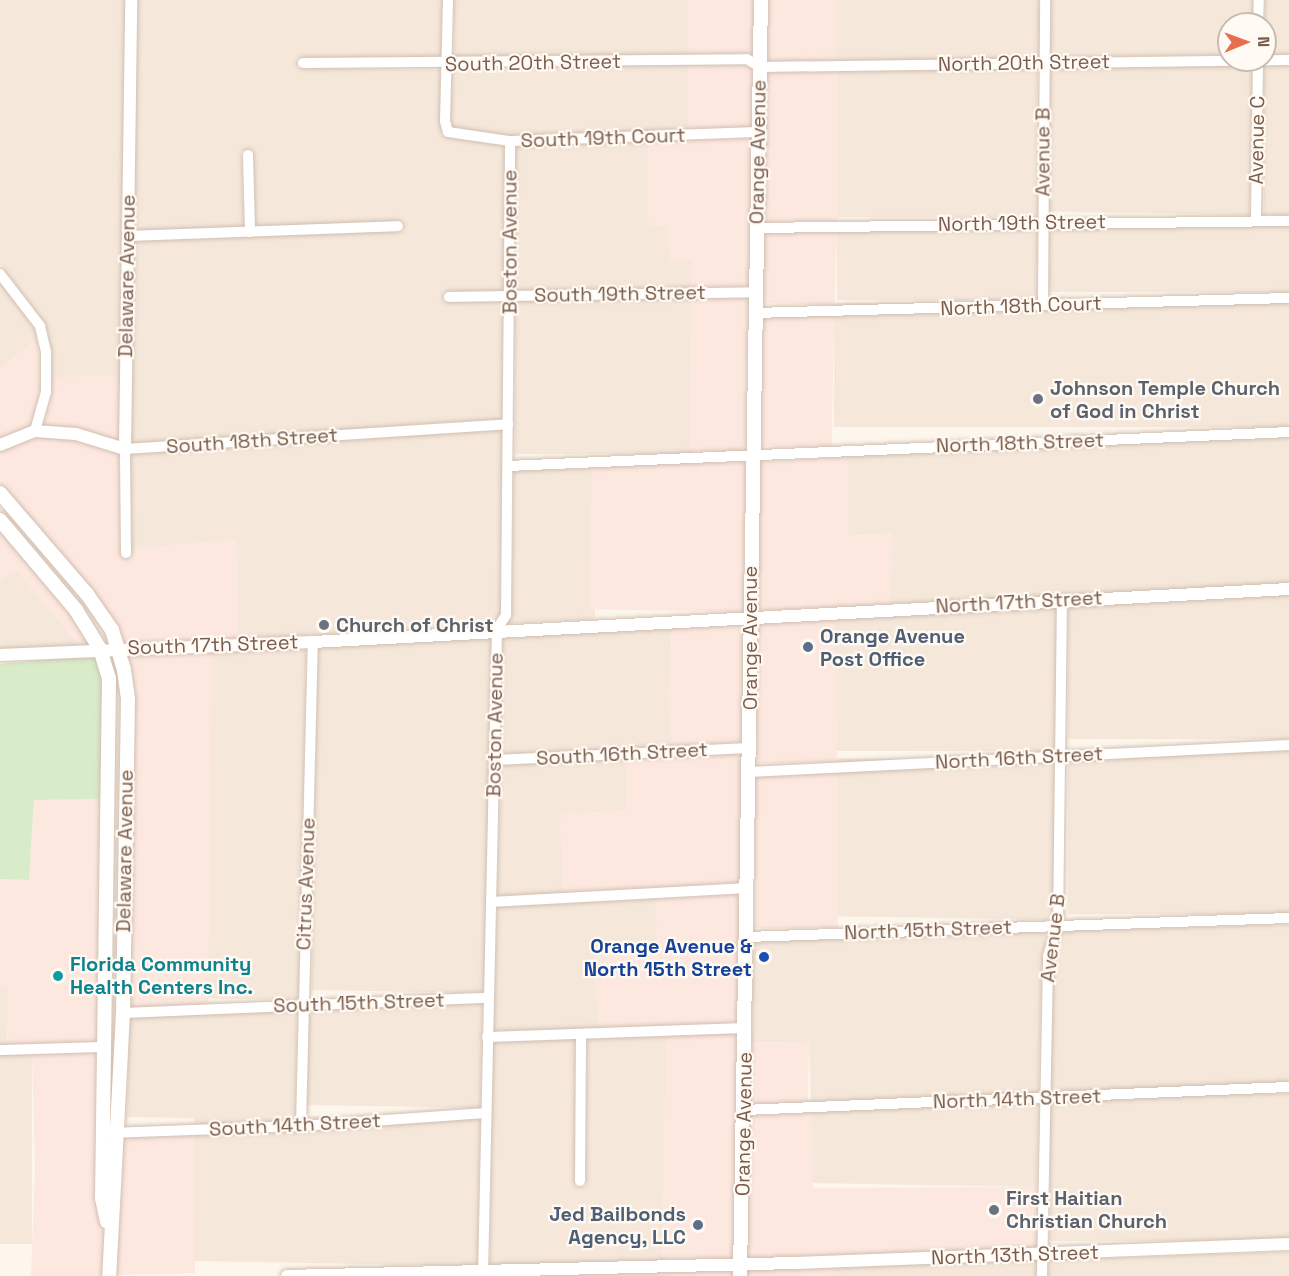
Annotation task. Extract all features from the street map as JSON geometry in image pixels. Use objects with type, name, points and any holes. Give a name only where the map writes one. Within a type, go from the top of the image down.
[{"type":"main road","name":"Orange Avenue","points":[[740,1270],[746,1028],[754,292],[761,0]]},
{"type":"main road","name":"Delaware Avenue","points":[[0,493],[87,594],[112,630],[119,648],[128,699],[119,1132],[108,1276]]},
{"type":"main road","name":"Delaware Avenue","points":[[0,520],[76,610],[100,649],[111,701],[102,1198],[110,1234]]},
{"type":"street","name":"Delaware Avenue","points":[[126,553],[125,449],[131,0]]},
{"type":"street","points":[[447,64],[448,0]]},
{"type":"street","name":"Avenue B","points":[[1043,305],[1045,0]]},
{"type":"street","name":"South 20th Street","points":[[303,63],[447,64],[747,59],[760,67]]},
{"type":"street","name":"North 20th Street","points":[[760,67],[1217,61]]},
{"type":"street","name":"South 19th Court","points":[[447,64],[445,121],[448,132],[510,141],[758,132]]},
{"type":"street","name":"Avenue C","points":[[1256,221],[1258,72]]},
{"type":"street","name":"Boston Avenue","points":[[483,1274],[497,629],[506,615],[510,141]]},
{"type":"street","points":[[248,155],[250,232]]},
{"type":"street","name":"North 19th Street","points":[[756,228],[1043,222],[1289,221]]},
{"type":"street","points":[[127,236],[398,226]]},
{"type":"street","points":[[0,274],[40,326],[46,352],[46,392],[35,431]]},
{"type":"street","name":"South 19th Street","points":[[449,297],[754,292]]},
{"type":"street","name":"North 18th Court","points":[[754,313],[1289,298]]},
{"type":"street","name":"South 18th Street","points":[[0,445],[35,431],[76,434],[125,449],[508,424]]},
{"type":"street","name":"North 18th Street","points":[[752,458],[1289,432]]},
{"type":"street","points":[[508,466],[752,458]]},
{"type":"street","name":"North 17th Street","points":[[749,617],[1289,589]]},
{"type":"street","name":"Avenue B","points":[[1042,1276],[1048,956],[1058,925],[1062,756],[1062,599]]},
{"type":"street","name":"South 17th Street","points":[[0,655],[119,648],[313,642],[497,629],[749,617]]},
{"type":"street","name":"Citrus Avenue","points":[[301,1126],[313,642]]},
{"type":"street","name":"North 16th Street","points":[[749,772],[1289,745]]},
{"type":"street","name":"South 16th Street","points":[[495,760],[749,748]]},
{"type":"street","points":[[491,902],[748,888]]},
{"type":"street","name":"North 15th Street","points":[[747,937],[1289,918]]},
{"type":"street","name":"South 15th Street","points":[[123,1013],[488,998]]},
{"type":"street","points":[[488,1037],[746,1028]]},
{"type":"street","points":[[580,1181],[581,1034]]},
{"type":"street","points":[[0,1050],[104,1047]]},
{"type":"street","name":"North 14th Street","points":[[744,1110],[1289,1087]]},
{"type":"street","name":"South 14th Street","points":[[103,1133],[301,1126],[486,1113]]},
{"type":"street","name":"North 13th Street","points":[[286,1276],[740,1270],[1289,1244]]},
{"type":"shaded area","points":[[0,0],[125,0],[120,377],[52,378],[52,351],[45,323],[0,264]]},
{"type":"shaded area","points":[[137,0],[442,0],[441,59],[297,58],[297,68],[440,70],[441,136],[504,146],[504,290],[443,292],[443,302],[503,301],[502,419],[131,443],[133,241],[404,231],[403,221],[256,227],[253,150],[241,151],[244,227],[133,230]]},
{"type":"shaded area","points":[[454,0],[688,0],[688,59],[454,59]]},
{"type":"shaded area","points":[[688,0],[755,0],[754,57],[746,53],[688,55]]},
{"type":"shaded area","points":[[767,0],[836,0],[836,61],[767,61]]},
{"type":"shaded area","points":[[836,0],[1039,0],[1039,60],[836,60]]},
{"type":"shaded area","points":[[1051,0],[1253,0],[1252,12],[1217,12],[1217,55],[1050,57]]},
{"type":"shaded area","points":[[1265,0],[1289,0],[1289,55],[1277,55],[1277,12],[1265,12]]},
{"type":"shaded area","points":[[1050,62],[1217,65],[1217,72],[1252,72],[1249,215],[1047,211]]},
{"type":"shaded area","points":[[745,64],[754,70],[752,127],[688,129],[688,65]]},
{"type":"shaded area","points":[[688,65],[688,129],[511,136],[453,128],[451,120],[452,70]]},
{"type":"shaded area","points":[[1277,65],[1289,65],[1289,215],[1264,215],[1264,72],[1277,72]]},
{"type":"shaded area","points":[[838,68],[1037,68],[1037,217],[838,217]]},
{"type":"shaded area","points":[[766,71],[838,71],[838,221],[766,221]]},
{"type":"shaded area","points":[[752,138],[749,286],[692,287],[692,260],[670,260],[669,226],[649,226],[648,142]]},
{"type":"shaded area","points":[[648,142],[649,226],[669,226],[670,259],[692,259],[692,287],[516,290],[516,146]]},
{"type":"shaded area","points":[[1049,226],[1289,226],[1289,292],[1049,292]]},
{"type":"shaded area","points":[[837,227],[1037,227],[1037,300],[837,300]]},
{"type":"shaded area","points":[[762,229],[837,232],[834,305],[759,302]]},
{"type":"shaded area","points":[[0,283],[34,328],[37,339],[0,369]]},
{"type":"shaded area","points":[[692,296],[748,297],[745,452],[689,451]]},
{"type":"shaded area","points":[[515,298],[692,298],[692,454],[515,454]]},
{"type":"shaded area","points":[[834,303],[1289,303],[1289,427],[834,427]]},
{"type":"shaded area","points":[[760,315],[834,316],[832,447],[758,446]]},
{"type":"shaded area","points":[[37,339],[40,391],[30,428],[0,439],[0,369]]},
{"type":"shaded area","points":[[120,377],[119,441],[43,427],[52,393],[52,378]]},
{"type":"shaded area","points":[[502,430],[500,613],[493,624],[237,639],[236,540],[132,549],[131,454]]},
{"type":"shaded area","points":[[35,437],[75,439],[119,453],[121,558],[132,558],[132,549],[236,539],[237,639],[123,641],[91,590],[0,484],[0,451]]},
{"type":"shaded area","points":[[1289,437],[1289,584],[889,604],[892,533],[848,536],[847,456]]},
{"type":"shaded area","points":[[847,456],[848,536],[892,533],[889,604],[755,611],[758,463]]},
{"type":"shaded area","points":[[592,460],[746,463],[743,612],[589,609]]},
{"type":"shaded area","points":[[592,468],[595,619],[507,623],[512,615],[514,471]]},
{"type":"shaded area","points":[[0,529],[72,613],[91,644],[79,645],[17,570],[0,580]]},
{"type":"shaded area","points":[[17,570],[79,645],[0,649],[0,580]]},
{"type":"shaded area","points":[[1068,595],[1289,595],[1289,739],[1068,739]]},
{"type":"shaded area","points":[[835,605],[1056,605],[1056,751],[835,751]]},
{"type":"shaded area","points":[[835,617],[838,762],[758,763],[755,618]]},
{"type":"shaded area","points":[[743,623],[743,742],[673,746],[669,702],[672,626]]},
{"type":"shaded area","points":[[672,626],[669,702],[673,746],[501,754],[503,634]]},
{"type":"shaded area","points":[[318,632],[491,635],[485,993],[312,990]]},
{"type":"shaded area","points":[[212,645],[306,647],[300,1000],[206,998]]},
{"type":"shaded area","points":[[212,650],[208,1004],[129,1007],[130,669],[126,653]]},
{"type":"shaded area","points":[[1068,750],[1289,750],[1289,914],[1068,914]]},
{"type":"shaded area","points":[[743,753],[742,883],[563,893],[561,814],[627,811],[627,759]]},
{"type":"shaded area","points":[[838,758],[1056,762],[1053,920],[835,916]]},
{"type":"shaded area","points":[[627,759],[627,811],[561,814],[563,893],[497,896],[501,765]]},
{"type":"shaded area","points":[[755,773],[838,773],[838,928],[755,928]]},
{"type":"shaded area","points":[[103,799],[98,1042],[7,1044],[9,987],[0,986],[0,879],[29,880],[34,800]]},
{"type":"shaded area","points":[[742,894],[740,1023],[599,1028],[595,954],[658,951],[656,899]]},
{"type":"shaded area","points":[[656,899],[658,951],[595,955],[599,1028],[494,1031],[497,907]]},
{"type":"shaded area","points":[[1289,925],[1289,1083],[1050,1093],[1054,957],[1062,930]]},
{"type":"shaded area","points":[[1048,931],[1042,956],[1038,1093],[811,1102],[809,1043],[752,1042],[753,942]]},
{"type":"shaded area","points":[[0,986],[9,986],[7,1044],[0,1044]]},
{"type":"shaded area","points":[[309,1000],[482,1003],[480,1108],[307,1105]]},
{"type":"shaded area","points":[[129,1008],[297,1011],[295,1120],[127,1117]]},
{"type":"shaded area","points":[[666,1033],[740,1034],[736,1259],[662,1258]]},
{"type":"shaded area","points":[[666,1036],[667,1261],[490,1266],[493,1042],[575,1039],[575,1186],[586,1187],[587,1039]]},
{"type":"shaded area","points":[[752,1042],[809,1043],[808,1105],[751,1104]]},
{"type":"shaded area","points":[[98,1053],[96,1198],[104,1235],[103,1276],[31,1276],[35,1168],[32,1054]]},
{"type":"shaded area","points":[[0,1054],[32,1054],[32,1244],[0,1244]]},
{"type":"shaded area","points":[[1050,1094],[1289,1094],[1289,1241],[1050,1241]]},
{"type":"shaded area","points":[[811,1100],[1038,1104],[1037,1187],[810,1183]]},
{"type":"shaded area","points":[[811,1113],[813,1188],[1037,1187],[1037,1250],[747,1259],[750,1115]]},
{"type":"shaded area","points":[[194,1114],[480,1119],[477,1266],[191,1261]]},
{"type":"shaded area","points":[[194,1135],[195,1273],[115,1275],[125,1138]]},
{"type":"shaded area","points":[[1289,1252],[1289,1276],[1048,1276],[1049,1260]]},
{"type":"shaded area","points":[[1037,1260],[1036,1276],[834,1276],[834,1267]]},
{"type":"shaded area","points":[[834,1267],[834,1276],[746,1276],[746,1270]]},
{"type":"shaded area","points":[[734,1270],[734,1276],[667,1276],[667,1272]]},
{"type":"shaded area","points":[[667,1272],[667,1276],[509,1276]]},
{"type":"green space","points":[[88,656],[97,659],[103,679],[103,799],[34,800],[29,880],[0,879],[0,664]]},
{"type":"place","name":"Johnson Temple Church of God in Christ","points":[[1038,399]]},
{"type":"place","name":"Church of Christ","points":[[324,625]]},
{"type":"place","name":"Orange Avenue Post Office","points":[[808,647]]},
{"type":"place","name":"Orange Avenue & North 15th Street","points":[[764,957]]},
{"type":"place","name":"Florida Community Health Centers Inc.","points":[[58,976]]},
{"type":"place","name":"First Haitian Christian Church","points":[[994,1210]]},
{"type":"place","name":"Jed Bailbonds Agency, LLC","points":[[698,1225]]}]
